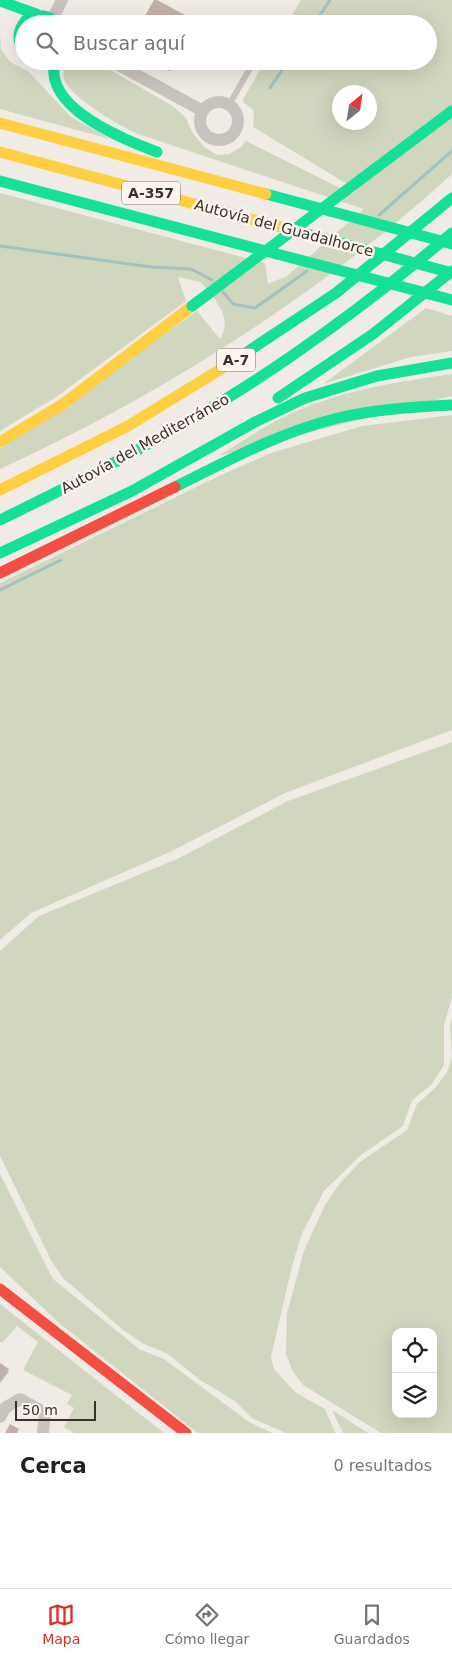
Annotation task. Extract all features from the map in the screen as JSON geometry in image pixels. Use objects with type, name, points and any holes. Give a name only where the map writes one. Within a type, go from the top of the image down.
[{"type":"main road","points":[[0,2],[39,15]]},
{"type":"main road","points":[[0,2],[11,14],[15,25]]},
{"type":"main road","points":[[54,70],[55,81],[64,96],[88,118],[138,145],[219,172],[265,195]]},
{"type":"main road","points":[[0,442],[63,404],[452,111]]},
{"type":"main road","points":[[0,122],[452,244]]},
{"type":"main road","name":"Autovía del Guadalhorce","points":[[0,152],[452,272]]},
{"type":"main road","name":"Autovía del Guadalhorce","points":[[0,181],[214,239],[452,300]]},
{"type":"main road","name":"Autovía del Mediterráneo","points":[[0,490],[128,426],[231,364],[336,293],[452,198]]},
{"type":"main road","name":"Autovía del Mediterráneo","points":[[0,520],[69,488],[184,426],[282,365],[367,302],[452,233]]},
{"type":"main road","points":[[126,492],[291,390],[373,334],[452,272]]},
{"type":"main road","points":[[0,553],[40,536],[173,470],[304,399],[354,381],[413,367],[452,363]]},
{"type":"main road","points":[[0,573],[142,505],[256,446],[337,418],[398,408],[452,405]]},
{"type":"main road","points":[[0,1289],[186,1433]]},
{"type":"street","points":[[58,15],[62,0]]},
{"type":"street","points":[[128,70],[203,111]]},
{"type":"street","points":[[218,103],[229,106],[237,115],[237,128],[234,133],[223,140],[211,138],[206,134],[200,123],[203,111],[218,103]]},
{"type":"street","points":[[0,1417],[5,1408],[20,1399],[45,1413],[43,1433]]},
{"type":"lane","points":[[229,106],[249,70]]},
{"type":"green space","points":[[301,0],[452,0],[452,174],[348,261],[294,301],[237,339],[180,375],[121,408],[61,440],[0,469],[0,449],[197,311],[220,339],[225,323],[221,309],[201,282],[178,277],[186,301],[56,397],[0,431],[0,193],[265,263],[268,284],[287,276],[364,209],[138,134],[120,125],[77,96],[64,79],[64,70],[110,70],[174,107],[186,118],[192,132],[204,147],[217,155],[229,154],[241,147],[246,141],[352,194],[357,190],[253,127],[254,111],[242,101],[260,70],[437,70],[437,15],[292,15]]},
{"type":"green space","points":[[0,34],[1,49],[10,62],[15,65],[15,70],[29,72],[71,117],[110,139],[0,109]]},
{"type":"green space","points":[[426,308],[452,316],[452,351],[411,357],[323,384]]},
{"type":"green space","points":[[452,374],[452,396],[218,456],[275,421],[325,400],[388,384]]},
{"type":"green space","points":[[452,415],[452,730],[285,793],[172,851],[31,913],[0,940],[0,583],[223,474],[271,453],[362,426]]},
{"type":"green space","points":[[452,742],[452,997],[444,1025],[444,1065],[431,1085],[412,1100],[403,1126],[361,1155],[324,1191],[302,1233],[292,1266],[271,1357],[274,1369],[296,1393],[325,1409],[335,1433],[286,1433],[252,1418],[235,1401],[200,1380],[168,1354],[142,1343],[122,1329],[63,1278],[52,1262],[0,1156],[0,951],[39,916],[177,859],[288,801]]},
{"type":"green space","points":[[452,1018],[452,1057],[450,1025]]},
{"type":"green space","points":[[452,1057],[452,1433],[381,1433],[303,1385],[292,1370],[286,1354],[287,1313],[304,1251],[325,1205],[340,1183],[360,1162],[407,1130],[417,1104],[435,1088],[447,1072]]},
{"type":"green space","points":[[0,1174],[53,1279],[139,1349],[164,1359],[249,1422],[272,1433],[198,1433],[59,1323],[0,1267]]},
{"type":"green space","points":[[0,1304],[164,1433],[74,1433],[64,1427],[74,1408],[67,1404],[72,1395],[23,1370],[38,1342],[17,1326],[3,1342],[0,1342]]},
{"type":"green space","points":[[332,1410],[368,1433],[343,1433]]},
{"type":"building","points":[[154,0],[157,0],[185,15],[145,15]]},
{"type":"building","points":[[0,1363],[9,1369],[0,1380]]},
{"type":"building","points":[[10,1424],[19,1429],[17,1433],[5,1433]]},
{"type":"waterway","points":[[320,15],[330,0]]},
{"type":"waterway","points":[[270,88],[282,70]]},
{"type":"waterway","points":[[379,215],[452,151]]},
{"type":"waterway","points":[[0,246],[151,267],[191,269],[212,280]]},
{"type":"waterway","points":[[223,292],[233,304],[255,308],[307,271]]},
{"type":"waterway","points":[[0,590],[61,560]]},
{"type":"traffic: fast","points":[[0,1],[36,14]]},
{"type":"traffic: fast","points":[[54,70],[55,80],[61,93],[83,115],[114,134],[157,152]]},
{"type":"traffic: fast","points":[[192,306],[452,111]]},
{"type":"traffic: fast","points":[[0,181],[277,254]]},
{"type":"traffic: fast","points":[[266,194],[330,211]]},
{"type":"traffic: fast","points":[[229,364],[336,293],[452,198]]},
{"type":"traffic: fast","points":[[330,211],[452,244]]},
{"type":"traffic: fast","points":[[303,233],[452,273]]},
{"type":"traffic: fast","points":[[0,520],[150,443],[223,401],[314,341],[452,233]]},
{"type":"traffic: fast","points":[[277,254],[452,300]]},
{"type":"traffic: fast","points":[[278,398],[373,334],[452,271]]},
{"type":"traffic: fast","points":[[0,553],[132,491],[255,422],[305,398],[377,376],[452,363]]},
{"type":"traffic: fast","points":[[175,487],[254,448],[316,424],[380,410],[452,405]]},
{"type":"traffic: slow","points":[[0,123],[266,194]]},
{"type":"traffic: slow","points":[[0,152],[303,233]]},
{"type":"traffic: slow","points":[[0,442],[63,404],[192,306]]},
{"type":"traffic: slow","points":[[0,490],[128,426],[229,364]]},
{"type":"traffic: jam","points":[[0,573],[175,487]]},
{"type":"traffic: jam","points":[[0,1289],[186,1433]]}]
